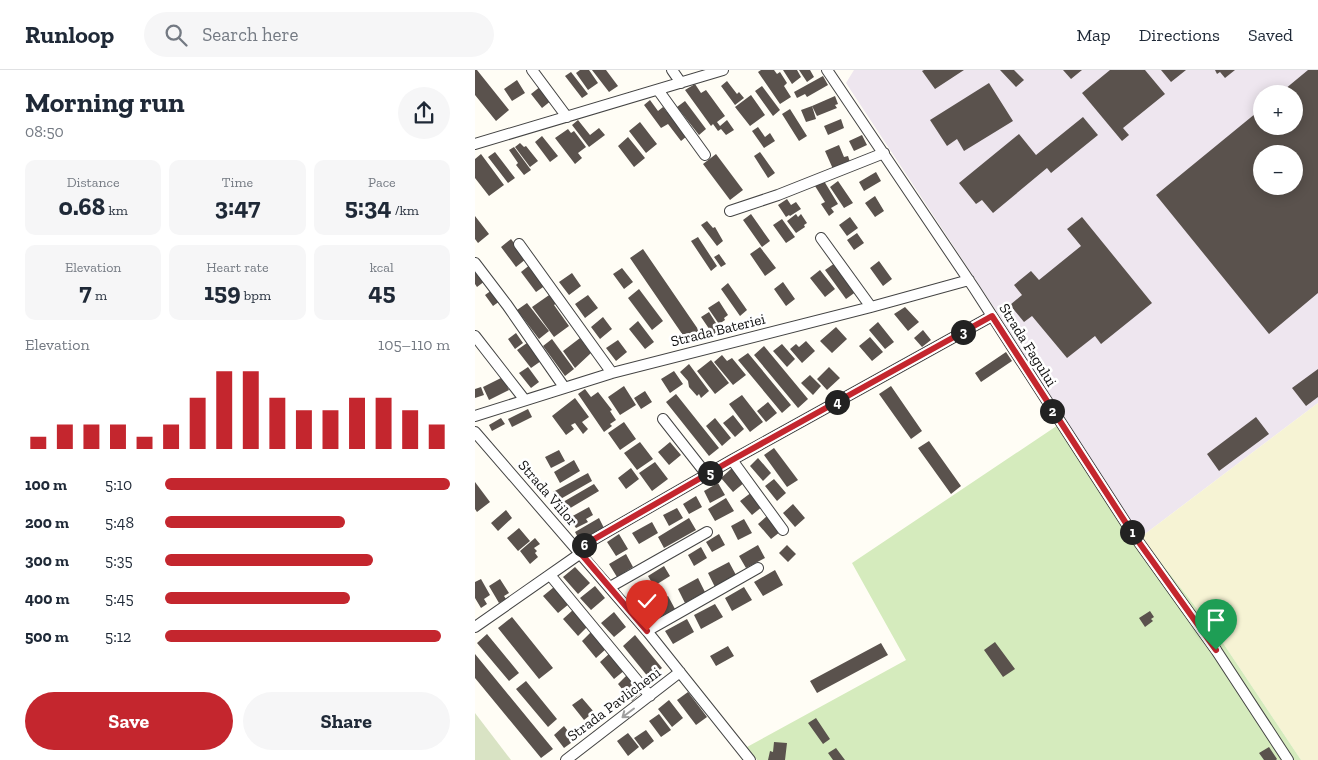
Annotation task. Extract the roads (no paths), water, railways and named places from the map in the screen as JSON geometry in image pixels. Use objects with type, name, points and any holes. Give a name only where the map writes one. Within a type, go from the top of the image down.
[{"type":"street","points":[[532,70],[567,117]]},
{"type":"street","points":[[672,70],[681,83]]},
{"type":"street","points":[[475,144],[723,70]]},
{"type":"street","name":"Strada Fagului","points":[[827,70],[969,280],[1133,534],[1216,650],[1288,760]]},
{"type":"street","points":[[658,90],[705,155]]},
{"type":"street","points":[[730,211],[778,195],[884,153]]},
{"type":"street","points":[[821,238],[871,307]]},
{"type":"street","points":[[519,244],[612,374]]},
{"type":"street","points":[[475,263],[507,305],[564,387]]},
{"type":"street","name":"Strada Bateriei","points":[[475,416],[564,387],[969,280]]},
{"type":"street","points":[[475,628],[550,575],[579,551],[732,460],[992,316]]},
{"type":"street","points":[[475,336],[525,399]]},
{"type":"street","points":[[663,419],[707,475]]},
{"type":"street","name":"Strada Viilor","points":[[475,432],[647,631],[750,760]]},
{"type":"street","points":[[732,460],[783,530]]},
{"type":"street","points":[[610,587],[707,532]]},
{"type":"street","points":[[647,631],[758,568]]},
{"type":"street","points":[[550,575],[650,696]]},
{"type":"street","name":"Strada Pavlicheni","points":[[566,760],[681,672]]}]
